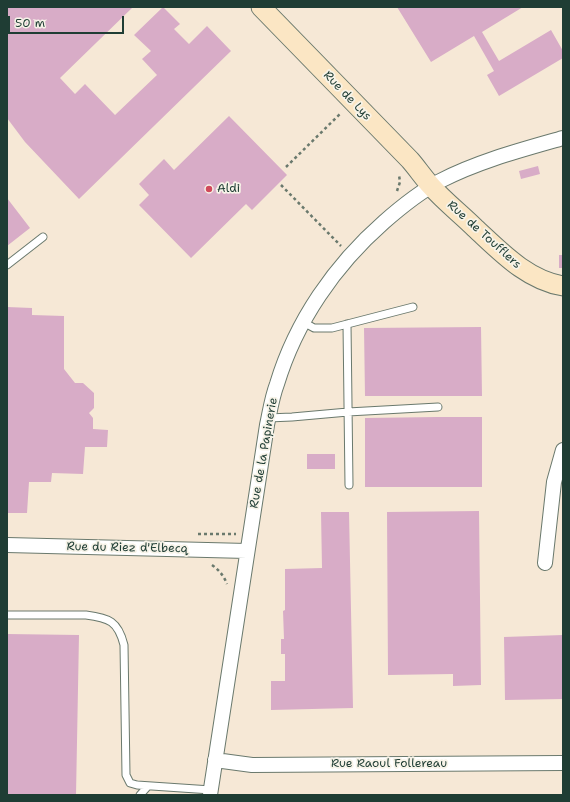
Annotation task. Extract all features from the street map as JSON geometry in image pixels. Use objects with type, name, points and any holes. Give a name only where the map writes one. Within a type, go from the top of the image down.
[{"type":"street","name":"Rue de Lys","points":[[261,7],[410,160],[431,186]]},
{"type":"street","name":"Rue de la Papinerie","points":[[210,792],[268,418],[283,365],[303,322],[330,279],[346,260],[366,238],[413,198],[431,186],[459,172],[484,162],[506,154],[563,138]]},
{"type":"street","name":"Rue de Toufflers","points":[[431,186],[495,247],[513,262],[541,280],[553,285],[563,286]]},
{"type":"street","points":[[545,563],[554,482],[563,450]]},
{"type":"street","name":"Rue du Riez d'Elbecq","points":[[7,545],[247,551]]},
{"type":"street","name":"Rue Raoul Follereau","points":[[215,760],[252,765],[563,763]]},
{"type":"lane","points":[[7,264],[43,237]]},
{"type":"lane","points":[[303,322],[314,328],[332,328],[413,307]]},
{"type":"lane","points":[[347,324],[348,485]]},
{"type":"lane","points":[[268,418],[438,407]]},
{"type":"lane","points":[[7,615],[86,615],[98,617],[116,624],[121,633],[124,645],[126,775],[130,782],[137,785],[210,792]]},
{"type":"lane","points":[[140,795],[148,786]]},
{"type":"path","points":[[286,167],[344,110]]},
{"type":"path","points":[[396,194],[400,182],[399,171]]},
{"type":"path","points":[[281,185],[342,248]]},
{"type":"building","points":[[7,7],[133,7],[60,78],[75,94],[85,84],[115,115],[157,75],[142,59],[151,51],[134,35],[163,7],[180,24],[174,29],[189,44],[207,26],[231,51],[79,199],[25,142],[7,118]]},
{"type":"building","points":[[397,7],[523,7],[482,32],[499,61],[551,30],[563,51],[563,58],[499,96],[487,75],[494,71],[474,36],[431,62]]},
{"type":"building","name":"Aldi","points":[[229,116],[287,175],[252,210],[246,204],[191,258],[139,205],[149,195],[139,184],[164,159],[174,170]]},
{"type":"building","points":[[538,166],[540,174],[521,179],[519,171]]},
{"type":"building","points":[[7,198],[30,228],[7,246]]},
{"type":"building","points":[[559,255],[563,255],[563,268],[559,268]]},
{"type":"building","points":[[7,307],[32,308],[32,315],[64,316],[64,369],[75,383],[83,383],[94,393],[94,408],[89,413],[93,418],[93,429],[108,430],[107,447],[85,447],[83,474],[52,473],[51,482],[29,482],[27,513],[7,513]]},
{"type":"building","points":[[481,327],[482,396],[365,396],[364,328]]},
{"type":"building","points":[[482,417],[482,487],[365,487],[365,418]]},
{"type":"building","points":[[307,454],[335,454],[335,469],[307,469]]},
{"type":"building","points":[[479,511],[481,685],[453,686],[453,674],[388,675],[387,512]]},
{"type":"building","points":[[321,512],[349,512],[353,708],[271,710],[271,681],[285,681],[285,654],[281,654],[281,639],[284,639],[283,611],[285,610],[285,569],[322,568]]},
{"type":"building","points":[[7,634],[79,635],[76,795],[7,795]]},
{"type":"building","points":[[563,635],[563,699],[505,700],[504,637]]},
{"type":"place","name":"Aldi","points":[[209,189]]}]
